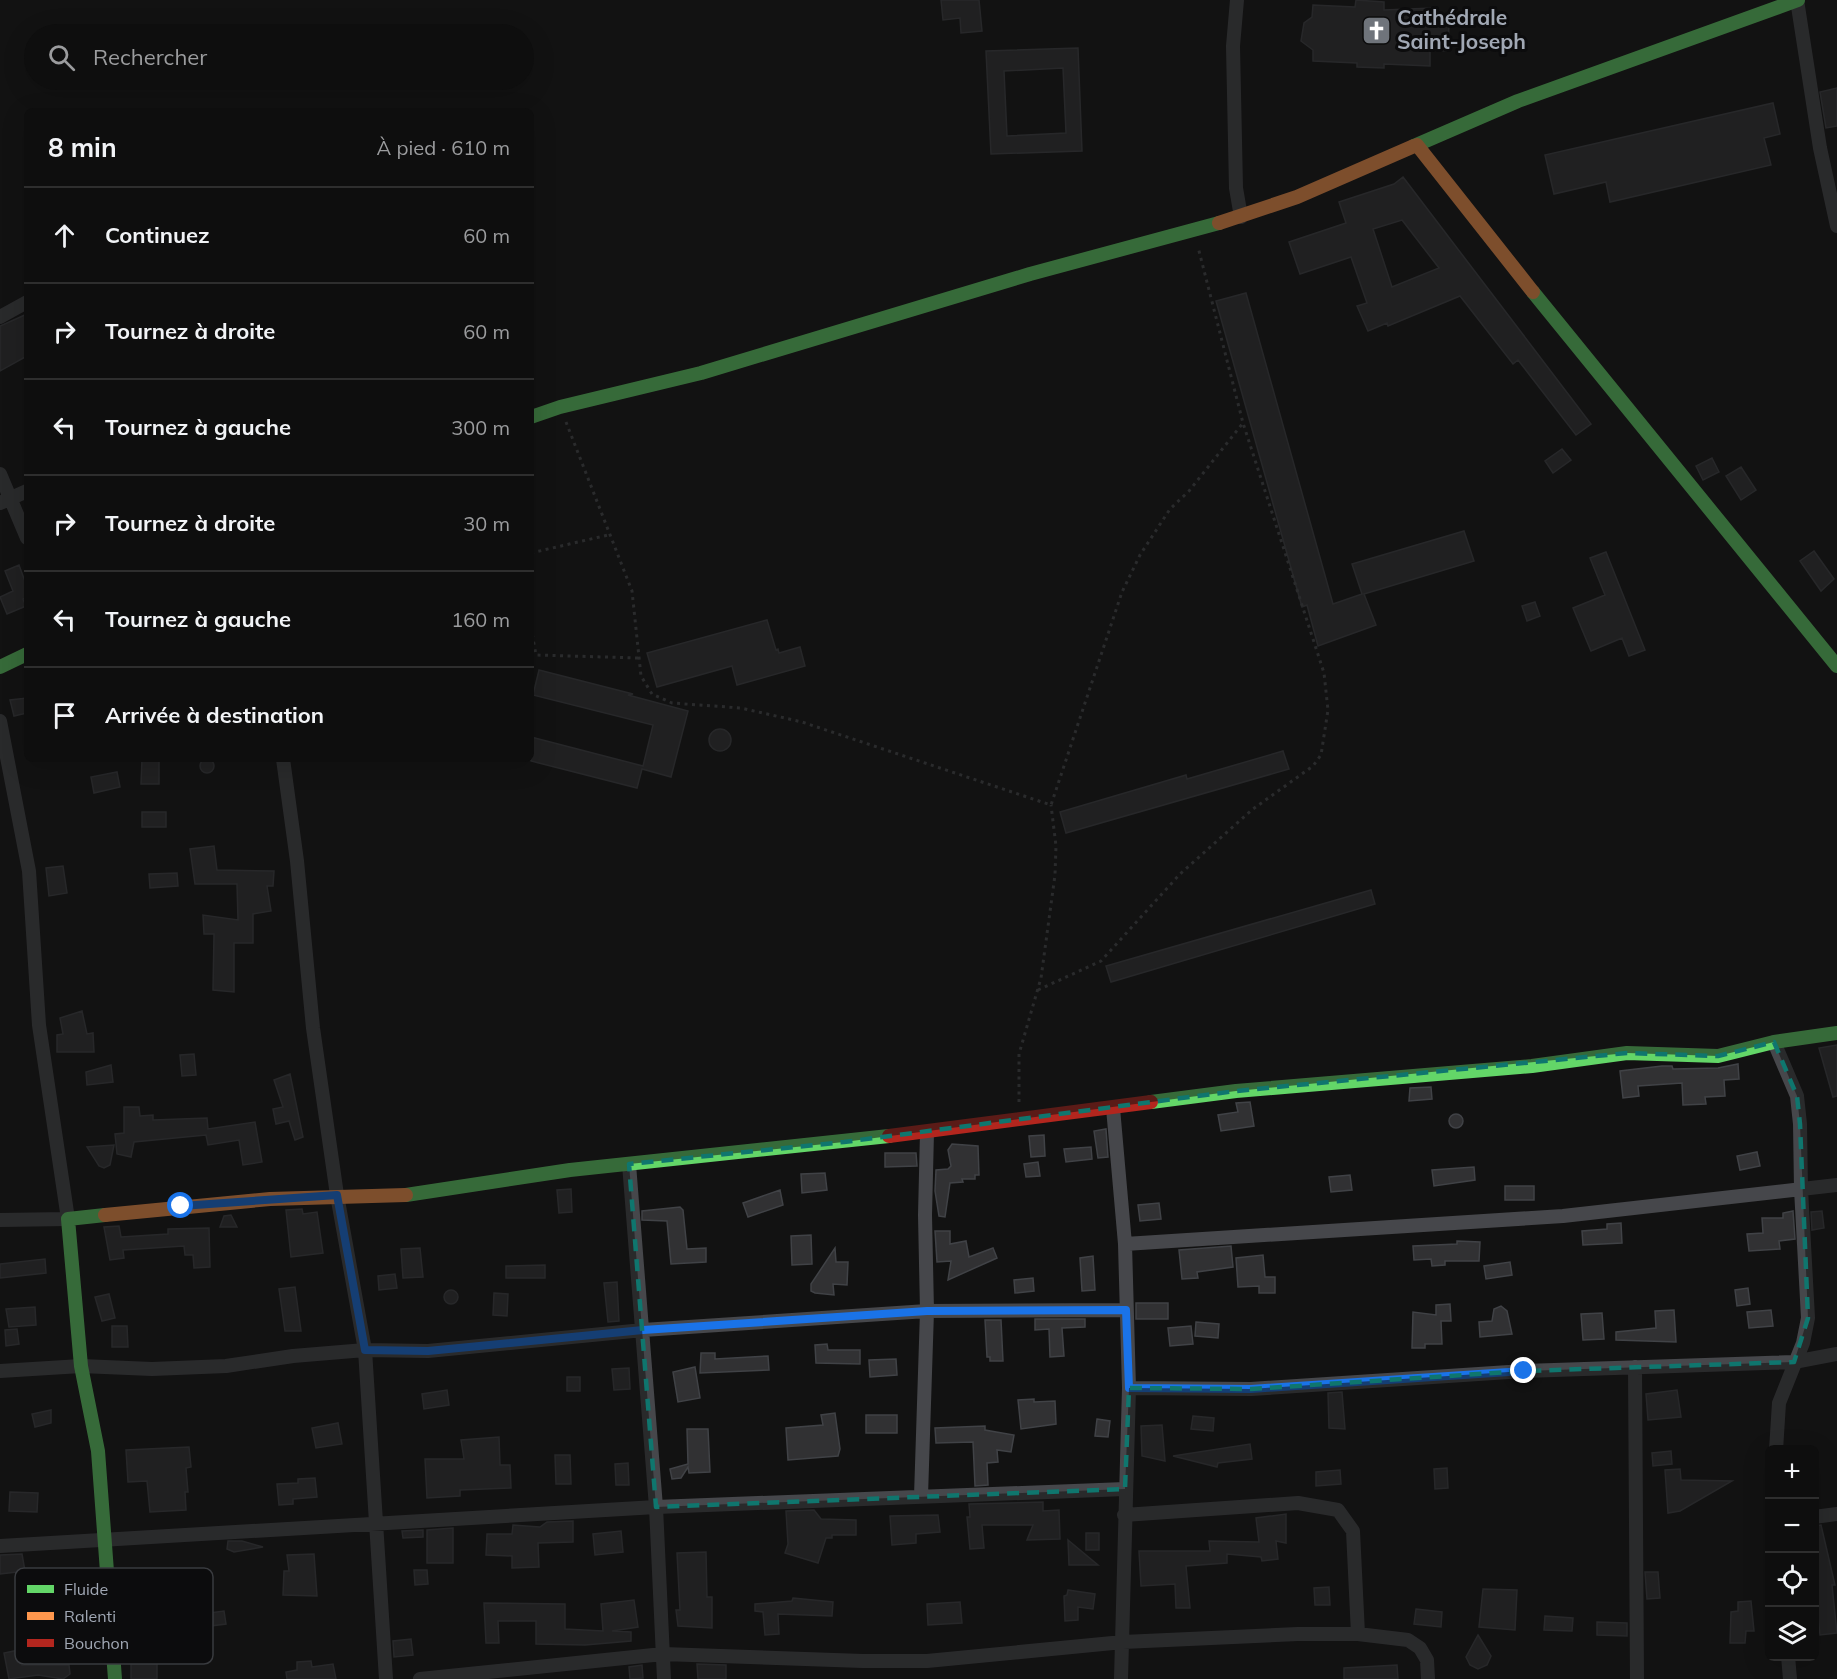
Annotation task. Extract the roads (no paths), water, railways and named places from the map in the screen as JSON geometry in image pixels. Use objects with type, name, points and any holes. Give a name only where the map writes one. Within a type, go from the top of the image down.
[{"type":"street","points":[[1237,0],[1233,46],[1236,188],[1240,217]]},
{"type":"street","points":[[534,416],[560,407],[701,373],[1030,274],[1240,217],[1297,197],[1518,101],[1798,0],[1820,148],[1837,226]]},
{"type":"street","points":[[1417,145],[1540,304],[1693,486],[1837,666]]},
{"type":"street","points":[[0,317],[24,304]]},
{"type":"street","points":[[0,474],[5,501],[24,533]]},
{"type":"street","points":[[5,501],[24,492]]},
{"type":"street","points":[[0,667],[24,655]]},
{"type":"street","points":[[0,721],[29,871],[39,1025],[68,1219],[81,1366],[98,1451],[106,1568]]},
{"type":"street","points":[[283,762],[297,861],[313,1028],[337,1195],[365,1350],[386,1679]]},
{"type":"street","points":[[0,1220],[68,1219],[203,1204],[337,1195],[405,1195],[570,1170],[927,1132],[1236,1091],[1532,1066],[1627,1053],[1718,1056],[1774,1042],[1837,1033]]},
{"type":"street","points":[[1774,1042],[1797,1096],[1808,1318],[1803,1343],[1779,1403],[1776,1445]]},
{"type":"street","points":[[1113,1108],[1125,1244],[1129,1388],[1121,1679]]},
{"type":"street","points":[[921,1496],[927,1311],[925,1215],[927,1132]]},
{"type":"street","points":[[629,1164],[656,1507],[664,1679]]},
{"type":"street","points":[[1125,1244],[1563,1216],[1837,1185]]},
{"type":"street","points":[[0,1371],[81,1366],[152,1369],[226,1366],[293,1356],[365,1350],[428,1351],[643,1330],[927,1311],[1126,1310]]},
{"type":"street","points":[[1129,1388],[1251,1389],[1635,1367],[1794,1362],[1837,1354]]},
{"type":"street","points":[[1635,1367],[1637,1679]]},
{"type":"street","points":[[0,1546],[656,1507],[1125,1489]]},
{"type":"street","points":[[1124,1515],[1298,1503],[1338,1510],[1353,1531],[1358,1634]]},
{"type":"street","points":[[1819,1516],[1837,1514]]},
{"type":"street","points":[[420,1679],[663,1654],[927,1661],[1123,1642],[1298,1634],[1358,1634],[1408,1640],[1420,1648],[1427,1660],[1428,1679]]},
{"type":"street","points":[[1788,1661],[1790,1679]]},
{"type":"street","points":[[114,1664],[115,1679]]},
{"type":"place","name":"Cathédrale Saint-Joseph","points":[[1376,30]]}]
